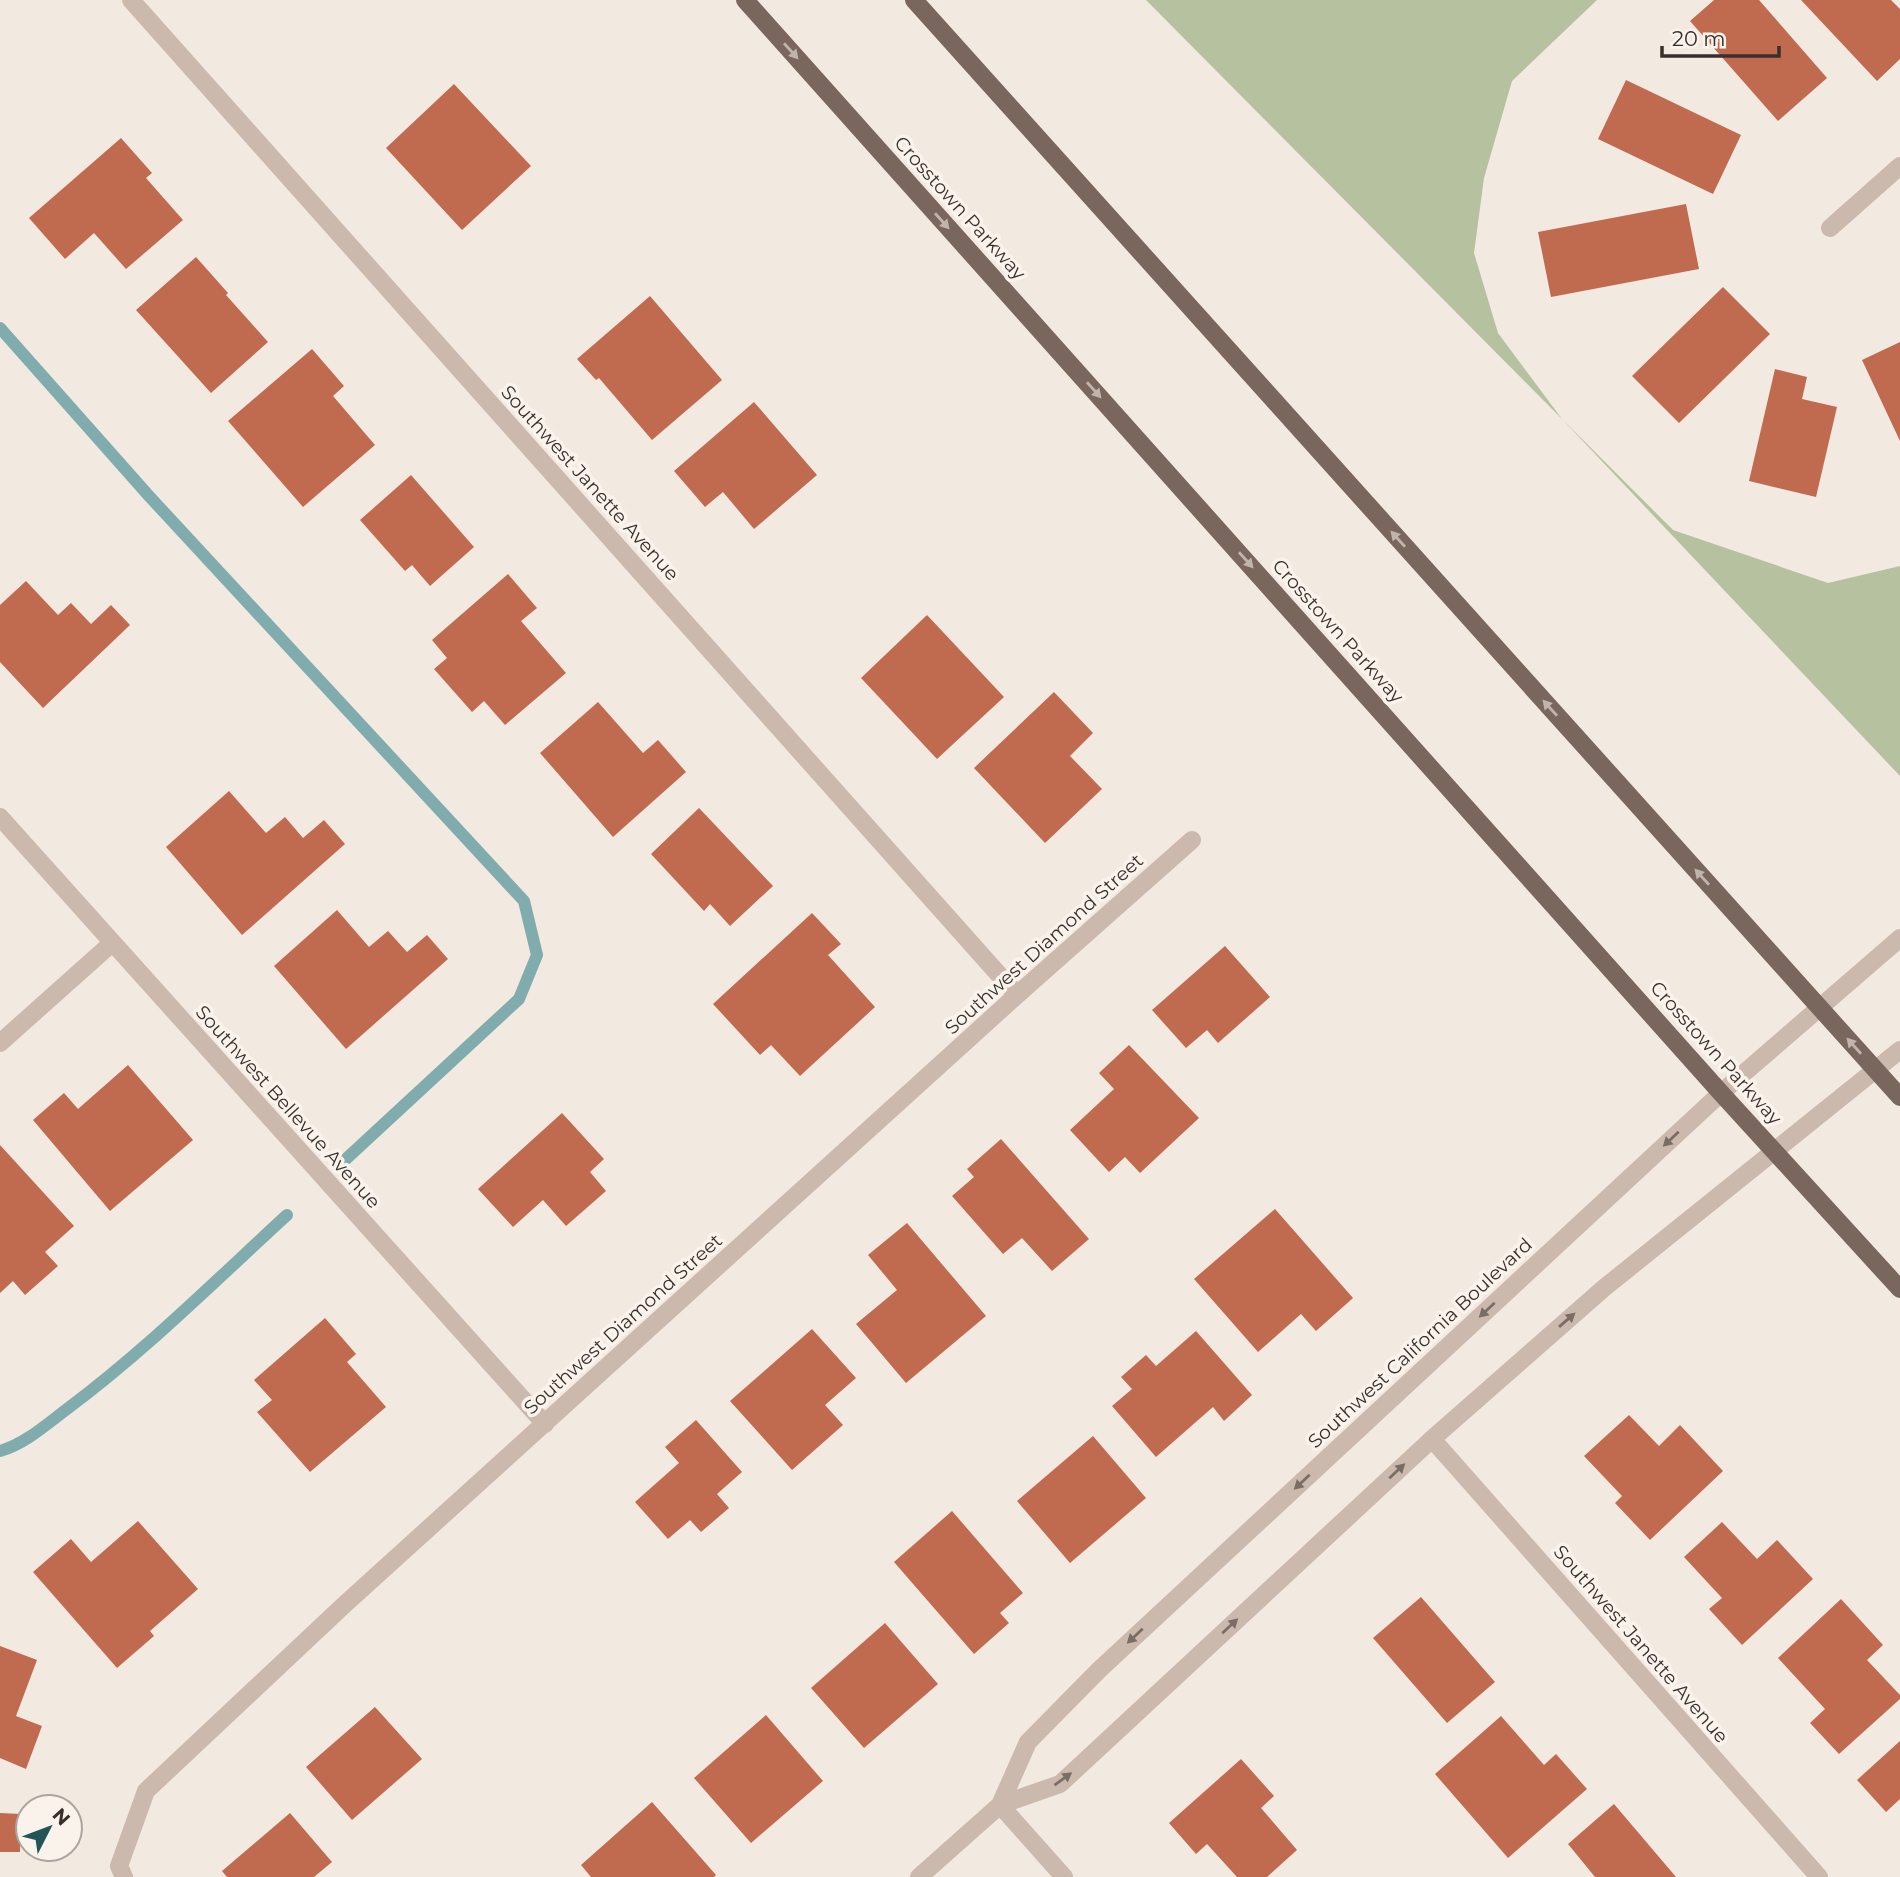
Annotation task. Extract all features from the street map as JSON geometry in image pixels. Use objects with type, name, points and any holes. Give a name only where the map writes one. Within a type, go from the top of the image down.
[{"type":"main road","name":"Crosstown Parkway","points":[[745,0],[1721,1093],[1900,1289]]},
{"type":"main road","points":[[914,0],[1900,1097]]},
{"type":"street","name":"Southwest Janette Avenue","points":[[131,0],[1017,995]]},
{"type":"street","points":[[1830,228],[1900,166]]},
{"type":"street","name":"Southwest Bellevue Avenue","points":[[0,817],[545,1424]]},
{"type":"street","name":"Southwest Diamond Street","points":[[121,1871],[146,1791],[344,1605],[1017,995],[1192,840]]},
{"type":"street","name":"Southwest California Boulevard","points":[[1000,1805],[1028,1742],[1099,1670],[1721,1093],[1900,938]]},
{"type":"street","points":[[0,1044],[112,943]]},
{"type":"street","name":"Southwest California Boulevard","points":[[919,1877],[1000,1805],[1060,1784],[1432,1439],[1604,1288],[1900,1050]]},
{"type":"street","name":"Southwest Janette Avenue","points":[[1432,1439],[1818,1877]]},
{"type":"street","points":[[1000,1805],[1064,1877]]},
{"type":"green space","points":[[1146,0],[1597,0],[1512,81],[1484,178],[1474,253],[1498,333],[1562,419]]},
{"type":"green space","points":[[1562,419],[1673,530],[1828,583],[1900,566],[1900,776]]},
{"type":"building","points":[[1714,0],[1759,0],[1827,78],[1778,121],[1690,21]]},
{"type":"building","points":[[1801,0],[1891,0],[1900,9],[1900,59],[1877,81]]},
{"type":"building","points":[[1626,80],[1741,135],[1713,194],[1598,139]]},
{"type":"building","points":[[454,84],[531,166],[462,230],[386,148]]},
{"type":"building","points":[[121,138],[152,173],[146,178],[183,220],[126,269],[94,233],[65,259],[29,218]]},
{"type":"building","points":[[1686,204],[1699,269],[1551,297],[1538,232]]},
{"type":"building","points":[[196,257],[268,342],[211,393],[136,310]]},
{"type":"building","points":[[1723,287],[1770,334],[1679,423],[1632,376]]},
{"type":"building","points":[[650,296],[722,380],[652,440],[599,378],[596,380],[577,359]]},
{"type":"building","points":[[1900,342],[1900,441],[1862,360]]},
{"type":"building","points":[[312,349],[344,386],[333,396],[375,445],[303,507],[228,421]]},
{"type":"building","points":[[1775,369],[1807,377],[1802,399],[1837,407],[1816,497],[1749,481]]},
{"type":"building","points":[[754,402],[817,475],[754,529],[723,492],[705,507],[674,471]]},
{"type":"building","points":[[411,475],[474,547],[430,586],[412,565],[405,571],[360,520]]},
{"type":"building","points":[[508,574],[537,608],[521,621],[566,673],[505,725],[484,701],[472,712],[434,669],[447,658],[432,640]]},
{"type":"building","points":[[26,581],[58,615],[71,603],[91,624],[111,605],[130,625],[43,708],[0,662],[0,605]]},
{"type":"building","points":[[927,615],[1004,697],[937,759],[861,678]]},
{"type":"building","points":[[1054,692],[1093,733],[1070,756],[1102,789],[1045,843],[974,768]]},
{"type":"building","points":[[598,702],[643,753],[658,740],[686,772],[613,837],[540,753]]},
{"type":"building","points":[[229,791],[266,833],[285,817],[303,838],[324,820],[345,844],[242,935],[166,847]]},
{"type":"building","points":[[699,808],[773,886],[730,926],[710,904],[704,911],[651,854]]},
{"type":"building","points":[[337,910],[369,947],[388,931],[407,952],[427,935],[448,959],[346,1049],[274,966]]},
{"type":"building","points":[[812,913],[841,944],[828,955],[875,1007],[800,1076],[771,1045],[760,1055],[713,1004]]},
{"type":"building","points":[[1225,946],[1270,997],[1218,1043],[1207,1030],[1186,1048],[1152,1010]]},
{"type":"building","points":[[1129,1045],[1199,1118],[1140,1173],[1125,1157],[1109,1172],[1070,1130],[1114,1089],[1099,1073]]},
{"type":"building","points":[[128,1065],[193,1140],[110,1211],[33,1120],[64,1093],[78,1109]]},
{"type":"building","points":[[562,1113],[604,1159],[590,1172],[606,1191],[566,1226],[543,1200],[513,1227],[478,1189]]},
{"type":"building","points":[[1001,1139],[1089,1239],[1052,1271],[1022,1238],[1003,1254],[952,1196],[974,1177],[967,1169]]},
{"type":"building","points":[[0,1145],[74,1226],[45,1252],[58,1266],[25,1295],[13,1281],[0,1293]]},
{"type":"building","points":[[1275,1209],[1353,1298],[1316,1331],[1301,1314],[1258,1352],[1194,1279]]},
{"type":"building","points":[[907,1223],[986,1316],[906,1383],[856,1324],[897,1290],[868,1255]]},
{"type":"building","points":[[325,1318],[356,1354],[347,1362],[386,1407],[310,1472],[257,1412],[272,1400],[254,1380]]},
{"type":"building","points":[[812,1329],[856,1378],[825,1405],[843,1425],[792,1470],[730,1401]]},
{"type":"building","points":[[1196,1331],[1252,1395],[1224,1421],[1213,1407],[1156,1457],[1112,1406],[1132,1389],[1121,1377],[1146,1355],[1156,1366]]},
{"type":"building","points":[[1629,1415],[1659,1446],[1680,1425],[1723,1471],[1650,1540],[1615,1503],[1622,1496],[1584,1456]]},
{"type":"building","points":[[696,1420],[742,1472],[717,1494],[729,1508],[701,1532],[690,1520],[668,1539],[635,1502],[679,1463],[665,1447]]},
{"type":"building","points":[[1093,1436],[1146,1498],[1070,1563],[1017,1501]]},
{"type":"building","points":[[952,1511],[1023,1593],[1000,1613],[1009,1623],[974,1654],[894,1562]]},
{"type":"building","points":[[138,1521],[198,1589],[150,1631],[154,1636],[117,1668],[33,1572],[71,1539],[91,1562]]},
{"type":"building","points":[[1722,1522],[1757,1559],[1777,1540],[1813,1579],[1742,1645],[1709,1609],[1722,1598],[1684,1557]]},
{"type":"building","points":[[1421,1597],[1495,1682],[1447,1723],[1373,1638]]},
{"type":"building","points":[[1841,1599],[1883,1645],[1867,1660],[1900,1695],[1900,1699],[1839,1754],[1810,1723],[1825,1709],[1778,1658]]},
{"type":"building","points":[[885,1623],[938,1684],[864,1748],[811,1688]]},
{"type":"building","points":[[0,1646],[37,1660],[16,1716],[42,1726],[26,1769],[0,1758]]},
{"type":"building","points":[[375,1707],[422,1759],[352,1820],[306,1767]]},
{"type":"building","points":[[766,1715],[823,1781],[751,1843],[694,1778]]},
{"type":"building","points":[[1501,1716],[1544,1765],[1556,1754],[1587,1789],[1508,1858],[1435,1774]]},
{"type":"building","points":[[1900,1741],[1900,1799],[1886,1812],[1857,1780]]},
{"type":"building","points":[[1241,1759],[1274,1796],[1261,1808],[1297,1850],[1267,1877],[1237,1877],[1207,1844],[1196,1854],[1169,1823]]},
{"type":"building","points":[[652,1802],[716,1875],[714,1877],[591,1877],[581,1865]]},
{"type":"building","points":[[1614,1804],[1676,1877],[1595,1877],[1568,1844]]},
{"type":"building","points":[[0,1813],[14,1814],[14,1852],[0,1852]]},
{"type":"building","points":[[290,1813],[332,1862],[314,1877],[227,1877],[222,1871]]},
{"type":"waterway","points":[[0,328],[149,496],[524,901],[537,955],[519,999],[346,1159]]},
{"type":"waterway","points":[[0,1451],[35,1433],[125,1363],[287,1215]]}]
